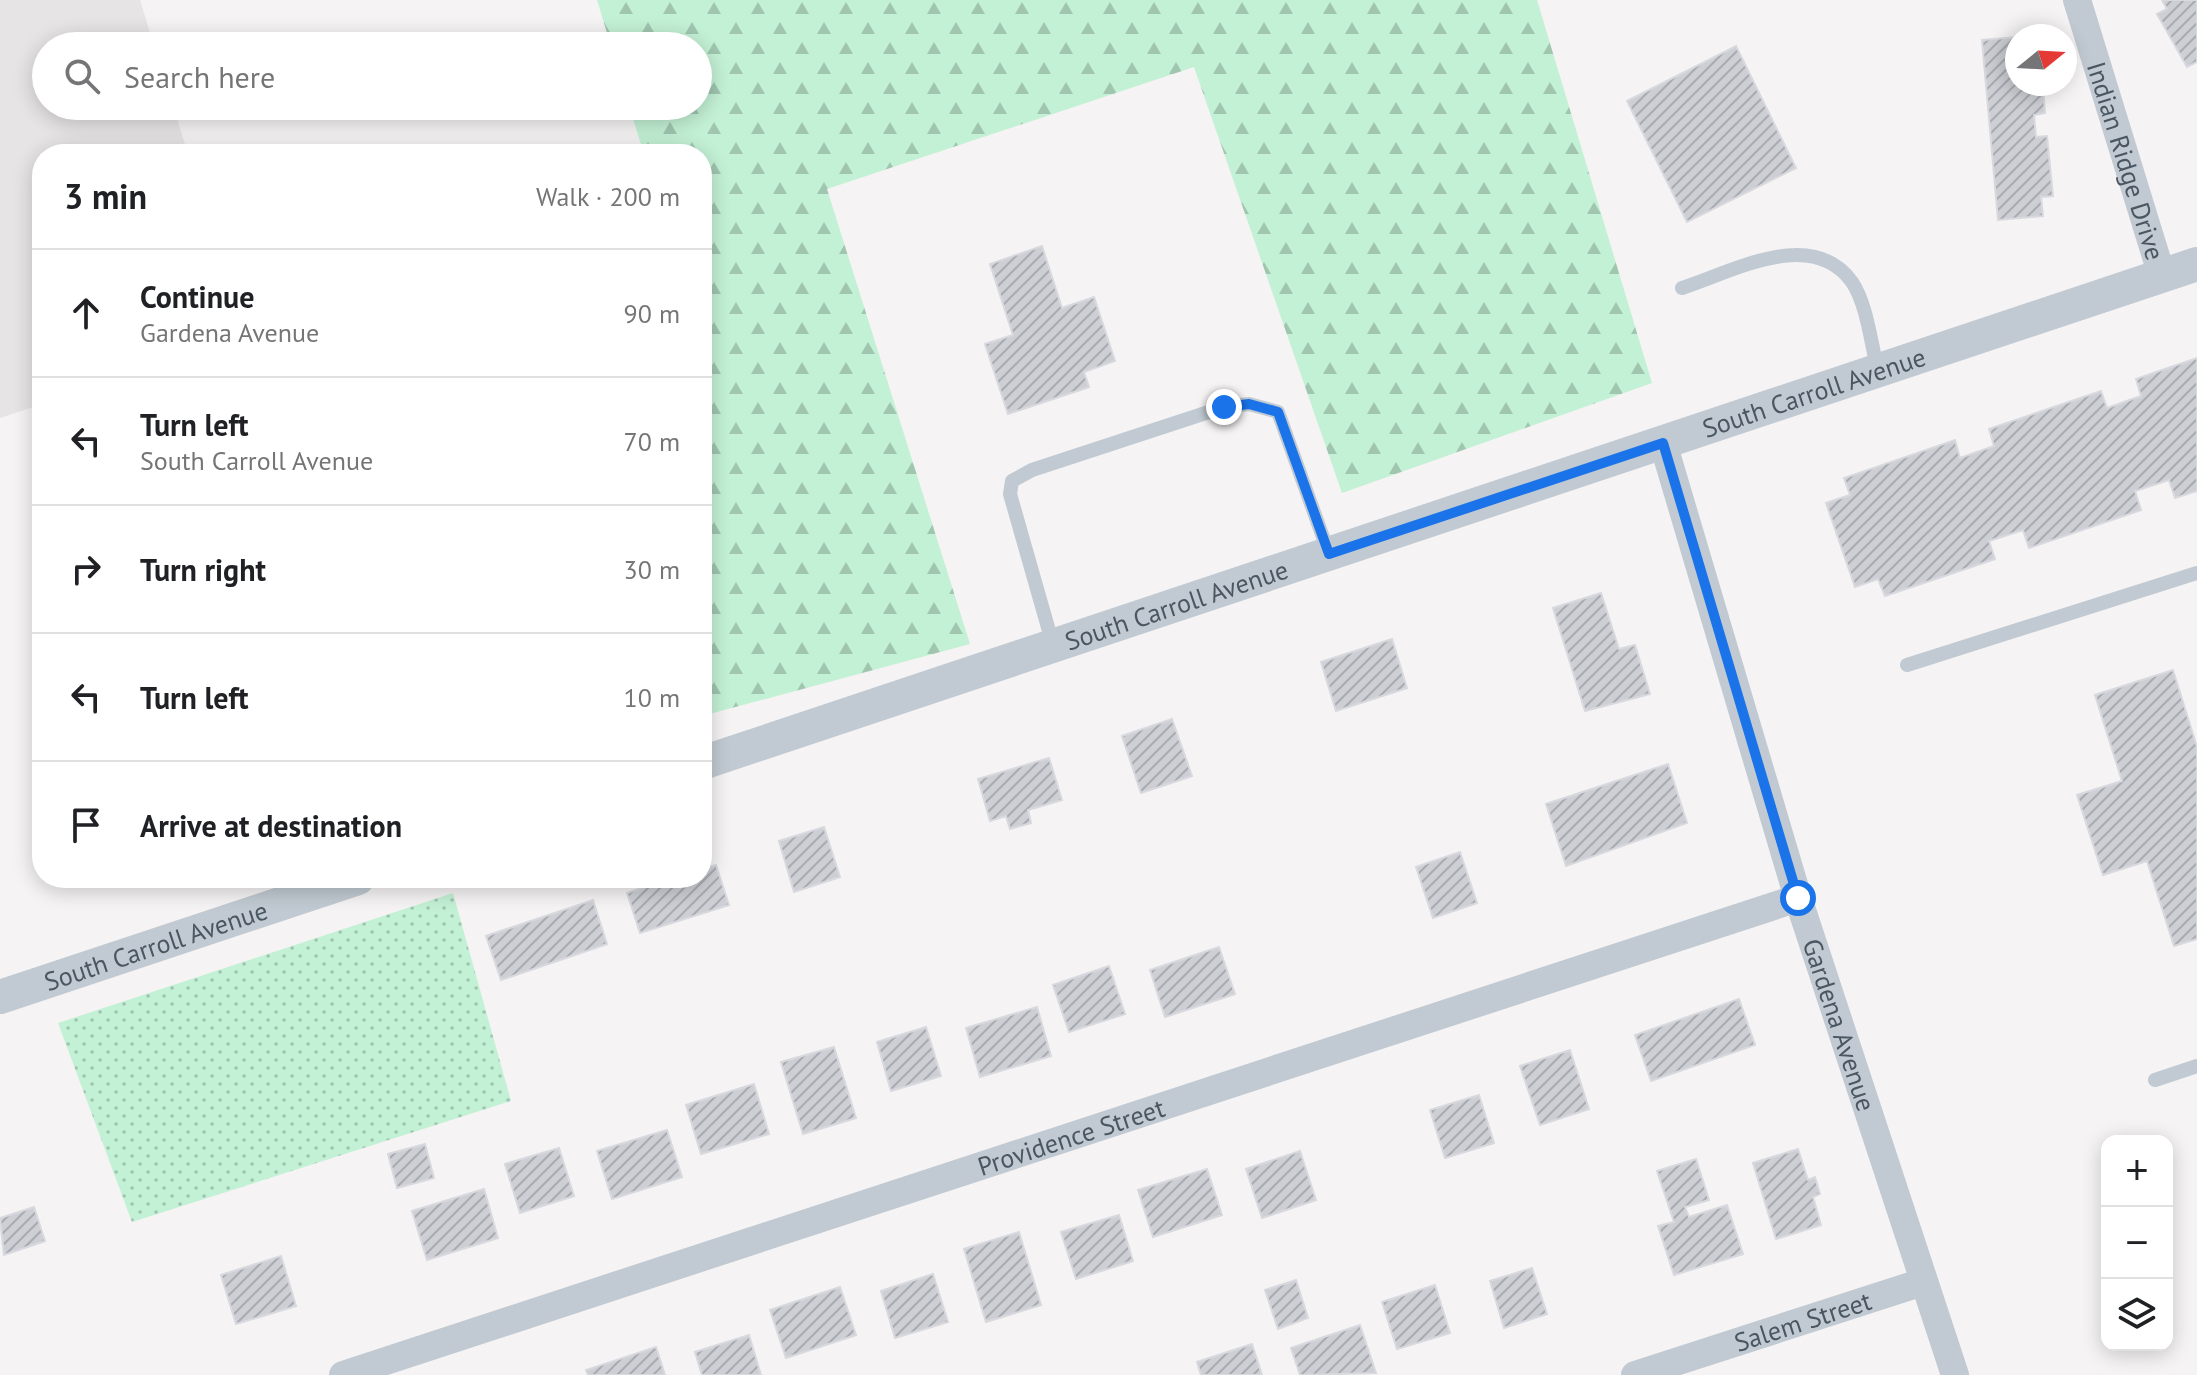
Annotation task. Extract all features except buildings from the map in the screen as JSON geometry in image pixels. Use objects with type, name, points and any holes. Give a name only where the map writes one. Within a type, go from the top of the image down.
[{"type":"street","name":"Indian Ridge Drive","points":[[2077,0],[2162,276]]},
{"type":"street","name":"South Carroll Avenue","points":[[712,760],[2197,264]]},
{"type":"street","name":"Gardena Avenue","points":[[1663,443],[1798,898],[1955,1375]]},
{"type":"street","name":"South Carroll Avenue","points":[[0,997],[328,888]]},
{"type":"street","name":"Providence Street","points":[[343,1375],[1798,898]]},
{"type":"street","name":"Salem Street","points":[[1635,1375],[1923,1282]]},
{"type":"lane","points":[[1682,288],[1777,258],[1804,253],[1824,257],[1853,284],[1878,371]]},
{"type":"lane","points":[[1053,646],[1010,494],[1012,481],[1032,470],[1224,407],[1249,404],[1278,412],[1329,554]]},
{"type":"lane","points":[[1907,665],[2197,573]]},
{"type":"lane","points":[[2155,1080],[2197,1066]]},
{"type":"shaded area","points":[[0,0],[140,0],[150,32],[32,32],[32,120],[177,120],[185,144],[32,144],[32,407],[0,418]]},
{"type":"green space","points":[[597,0],[1537,0],[1652,383],[1342,493],[1194,67],[827,189],[970,644],[712,713],[712,144],[641,144],[633,120],[712,120],[712,32],[607,32]]},
{"type":"green space","points":[[453,893],[511,1101],[132,1222],[58,1023]]},
{"type":"route","points":[[1224,407],[1249,404],[1278,412],[1329,554],[1663,443],[1798,898]]}]
